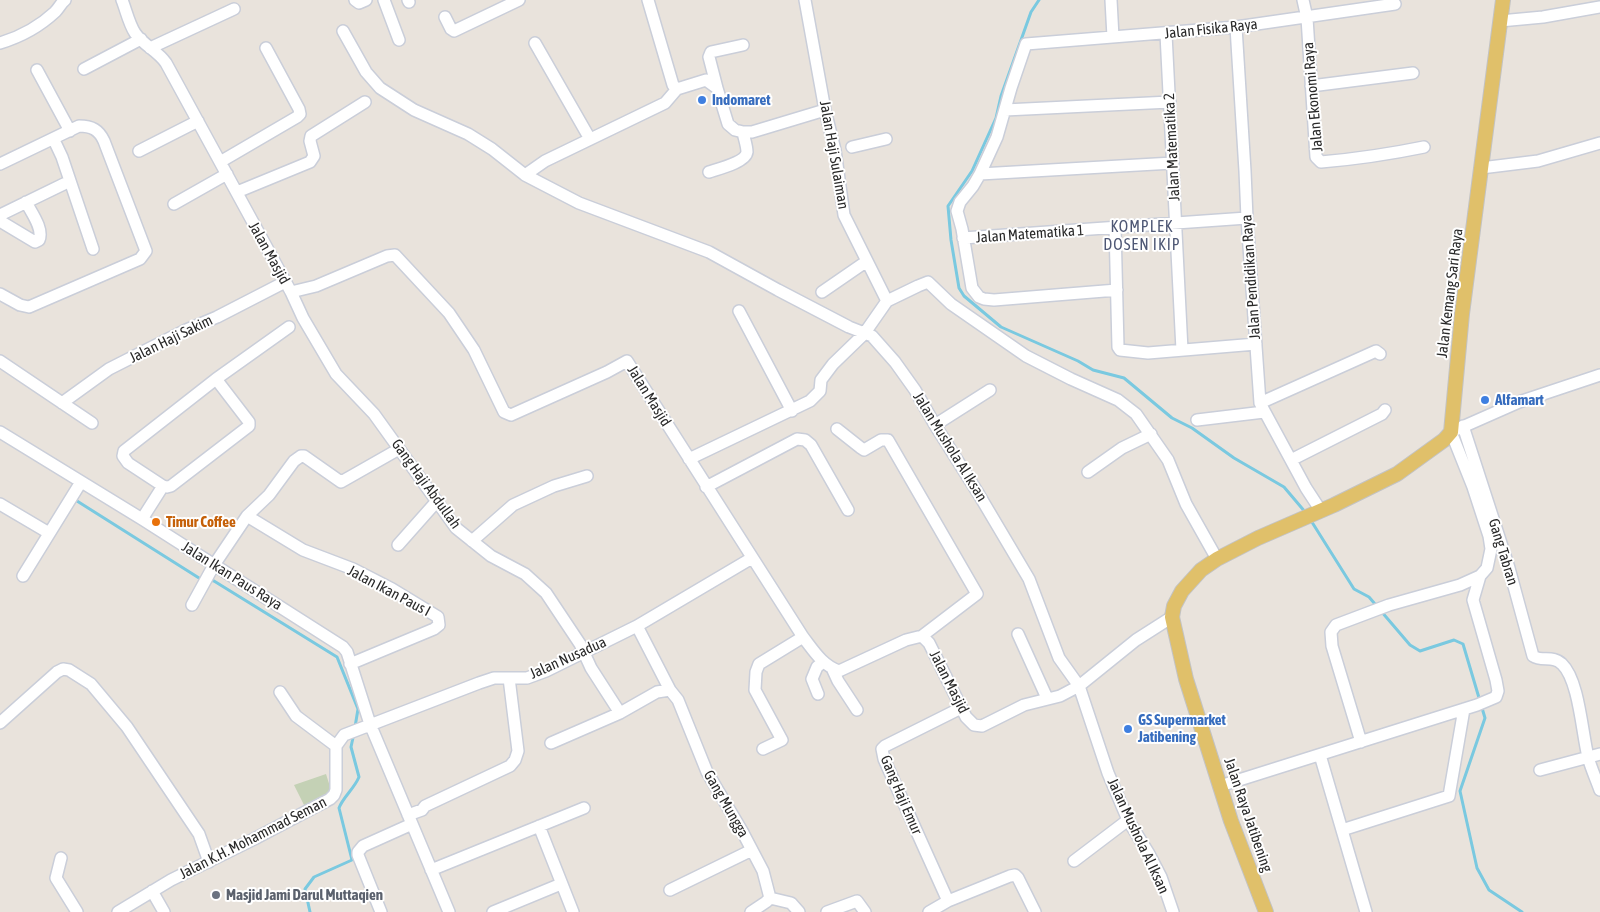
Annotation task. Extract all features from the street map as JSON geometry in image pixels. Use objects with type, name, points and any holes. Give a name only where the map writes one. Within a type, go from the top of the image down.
[{"type":"main road","name":"Jalan Kemang Sari Raya","points":[[1457,429],[1462,314],[1504,0]]},
{"type":"main road","points":[[1172,618],[1174,606],[1182,591],[1201,570],[1217,559],[1397,474],[1457,429]]},
{"type":"main road","name":"Jalan Raya Jatibening","points":[[1172,618],[1186,679],[1220,786],[1266,912]]},
{"type":"street","points":[[0,43],[28,32],[55,11],[65,0]]},
{"type":"street","name":"Jalan Masjid","points":[[122,0],[135,32],[150,48],[163,58],[288,287],[316,286],[387,256],[395,255],[449,313],[474,350],[504,412],[510,415],[627,361],[803,637],[827,665],[839,671],[906,640],[922,636],[929,643],[966,718],[974,725],[982,726],[1024,705],[1060,696],[1079,686],[1136,640],[1172,618]]},
{"type":"street","points":[[355,0],[359,3],[366,0]]},
{"type":"street","points":[[384,0],[399,40]]},
{"type":"street","points":[[445,17],[454,31],[519,0]]},
{"type":"street","points":[[648,0],[673,85],[677,89]]},
{"type":"street","name":"Jalan Haji Sulaiman","points":[[805,0],[835,150],[844,215],[887,301]]},
{"type":"street","points":[[1111,0],[1113,37]]},
{"type":"street","name":"Jalan Ekonomi Raya","points":[[1303,0],[1307,18],[1316,157],[1321,162],[1390,154],[1424,147]]},
{"type":"street","name":"Jalan Fisika Raya","points":[[1005,110],[1026,44],[1236,27],[1395,4]]},
{"type":"street","points":[[1500,21],[1542,17],[1600,7]]},
{"type":"street","points":[[150,48],[234,9]]},
{"type":"street","name":"Jalan Pendidikan Raya","points":[[1236,27],[1247,218],[1262,408],[1291,460],[1313,514]]},
{"type":"street","name":"Jalan Mushola Al Iksan","points":[[343,31],[366,72],[380,88],[414,110],[468,134],[492,149],[525,175],[579,203],[709,252],[778,290],[864,334],[872,336],[895,362],[915,390],[1029,579],[1059,658],[1079,686],[1108,773],[1128,820],[1161,877],[1173,912]]},
{"type":"street","name":"Jalan Matematika 2","points":[[1166,34],[1182,350]]},
{"type":"street","points":[[84,69],[141,39]]},
{"type":"street","points":[[536,43],[590,140]]},
{"type":"street","points":[[743,45],[711,52],[709,57],[716,88],[728,124],[735,130],[752,132],[826,110]]},
{"type":"street","points":[[220,162],[300,114],[266,48]]},
{"type":"street","points":[[37,70],[70,131]]},
{"type":"street","points":[[1311,86],[1413,73]]},
{"type":"street","points":[[525,175],[545,161],[665,103],[677,89],[706,80],[716,88]]},
{"type":"street","points":[[237,192],[310,162],[314,156],[310,141],[311,136],[365,102]]},
{"type":"street","points":[[1117,290],[994,300],[984,299],[972,288],[957,211],[960,202],[974,186],[980,174],[997,137],[1005,110],[1170,102]]},
{"type":"street","points":[[139,151],[198,121]]},
{"type":"street","points":[[0,164],[54,140],[79,126],[94,128],[102,136],[146,251],[140,259],[29,306],[20,305],[0,294]]},
{"type":"street","points":[[709,172],[739,162],[745,156],[747,152],[743,132]]},
{"type":"street","points":[[852,147],[886,139]]},
{"type":"street","points":[[54,140],[62,157],[93,249]]},
{"type":"street","points":[[1482,168],[1538,161],[1600,143]]},
{"type":"street","points":[[980,174],[1173,163]]},
{"type":"street","points":[[174,204],[227,174]]},
{"type":"street","points":[[0,214],[70,181]]},
{"type":"street","points":[[0,220],[35,242],[39,240],[41,236],[40,230],[26,202]]},
{"type":"street","name":"Jalan Matematika 1","points":[[963,238],[1247,218]]},
{"type":"street","points":[[1115,228],[1118,347],[1121,350],[1148,353],[1256,344]]},
{"type":"street","points":[[822,292],[867,261]]},
{"type":"street","points":[[689,460],[792,411],[815,397],[820,391],[821,380],[833,364],[864,334],[887,301],[928,282],[951,304],[1026,356],[1071,380],[1118,400],[1136,414],[1168,460],[1186,504],[1217,559]]},
{"type":"street","name":"Jalan Haji Sakim","points":[[62,403],[109,370],[186,330],[288,287]]},
{"type":"street","name":"Gang Haji Abdullah","points":[[288,287],[303,318],[336,374],[374,414],[456,528],[491,556],[524,574],[546,593],[620,713]]},
{"type":"street","points":[[738,311],[792,411]]},
{"type":"street","points":[[216,379],[249,422],[249,426],[171,486],[163,486],[128,462],[123,456],[124,451],[216,379],[289,327]]},
{"type":"street","points":[[1197,420],[1262,408],[1376,351],[1380,354]]},
{"type":"street","points":[[0,362],[92,423]]},
{"type":"street","points":[[1361,742],[1332,646],[1331,632],[1336,625],[1389,605],[1460,585],[1480,576],[1487,568],[1491,549],[1489,536],[1457,429],[1519,402],[1600,375]]},
{"type":"street","points":[[935,425],[990,390]]},
{"type":"street","points":[[1291,460],[1382,414],[1385,410]]},
{"type":"street","points":[[837,429],[864,450],[882,440],[888,440],[977,594],[922,636]]},
{"type":"street","name":"Gang Tabran","points":[[1457,429],[1508,568],[1533,656],[1539,659],[1555,659],[1563,665],[1573,685],[1588,758]]},
{"type":"street","name":"Jalan Ikan Paus Raya","points":[[0,432],[75,491],[142,519],[210,573],[337,642],[347,652],[370,724],[449,912]]},
{"type":"street","points":[[1088,472],[1122,448],[1151,434]]},
{"type":"street","points":[[706,487],[797,439],[805,440],[810,445],[848,510]]},
{"type":"street","points":[[192,605],[210,573],[247,516],[269,495],[294,461],[300,456],[304,456],[341,482],[399,449]]},
{"type":"street","points":[[472,541],[513,505],[554,486],[587,476]]},
{"type":"street","points":[[142,519],[163,486]]},
{"type":"street","points":[[23,576],[75,491]]},
{"type":"street","points":[[398,545],[437,502]]},
{"type":"street","points":[[0,504],[48,533]]},
{"type":"street","name":"Jalan Ikan Paus I","points":[[247,516],[302,550],[353,569],[392,589],[438,617],[439,625],[434,629],[350,664]]},
{"type":"street","name":"Jalan Nusadua","points":[[370,724],[494,678],[527,678],[546,672],[637,626],[752,558]]},
{"type":"street","points":[[1220,786],[1477,705],[1496,697],[1498,691],[1473,600],[1480,576]]},
{"type":"street","name":"Gang Mungga","points":[[637,626],[670,690],[678,700],[707,772],[763,871],[770,898]]},
{"type":"street","points":[[1018,634],[1047,698]]},
{"type":"street","points":[[763,749],[782,740],[755,690],[756,672],[759,664],[803,637]]},
{"type":"street","points":[[818,694],[812,679],[817,667],[827,665],[857,710]]},
{"type":"street","points":[[0,723],[56,672],[63,669],[69,670],[88,682],[127,727],[181,806],[199,834],[209,862]]},
{"type":"street","points":[[381,912],[358,855],[359,848],[425,806],[510,766],[515,760],[518,751],[509,678]]},
{"type":"street","points":[[551,743],[620,713],[657,692],[670,690]]},
{"type":"street","points":[[280,692],[296,716],[336,746],[344,735],[370,724]]},
{"type":"street","name":"Gang Haji Emur","points":[[948,901],[882,752],[884,746],[961,708]]},
{"type":"street","points":[[1342,830],[1449,796],[1464,709]]},
{"type":"street","name":"Jalan K.H. Mohammad Seman","points":[[118,912],[171,880],[330,799],[336,790],[336,746]]},
{"type":"street","points":[[1540,770],[1600,754]]},
{"type":"street","points":[[1320,755],[1366,912]]},
{"type":"street","points":[[1588,758],[1600,790]]},
{"type":"street","points":[[431,870],[584,808]]},
{"type":"street","points":[[1074,861],[1106,839],[1128,820]]},
{"type":"street","points":[[539,826],[572,912]]},
{"type":"street","points":[[670,890],[752,850]]},
{"type":"street","points":[[61,858],[56,878],[77,912]]},
{"type":"street","points":[[929,912],[948,901],[1010,876],[1018,878],[1035,912]]},
{"type":"street","points":[[493,912],[561,884]]},
{"type":"street","points":[[152,891],[164,912]]},
{"type":"street","points":[[751,912],[770,898],[791,903],[799,912]]},
{"type":"street","points":[[827,912],[857,901],[865,912]]},
{"type":"green space","points":[[326,774],[331,790],[328,795],[305,807],[294,785]]},
{"type":"waterway","points":[[1039,0],[1031,12],[1001,96],[996,118],[972,171],[948,206],[951,240],[959,288],[964,296],[1001,327],[1078,361],[1093,370],[1124,378],[1172,418],[1192,428],[1234,458],[1284,487],[1306,513]]},
{"type":"waterway","points":[[77,501],[199,578],[204,579]]},
{"type":"waterway","points":[[1310,519],[1354,589],[1369,597],[1410,645],[1420,651],[1454,640],[1463,644],[1485,718],[1460,791],[1477,868],[1489,890],[1522,912]]},
{"type":"waterway","points":[[210,580],[337,657],[358,709],[355,727]]},
{"type":"waterway","points":[[310,912],[305,889],[314,877],[352,860],[339,808],[359,777],[351,747],[354,733]]},
{"type":"place","name":"Indomaret","points":[[702,100]]},
{"type":"place","name":"Alfamart","points":[[1485,400]]},
{"type":"place","name":"Timur Coffee","points":[[156,522]]},
{"type":"place","name":"GS Supermarket Jatibening","points":[[1128,729]]},
{"type":"place","name":"Masjid Jami Darul Muttaqien","points":[[216,895]]},
{"type":"district","name":"KOMPLEK DOSEN IKIP","points":[[1142,236]]}]
